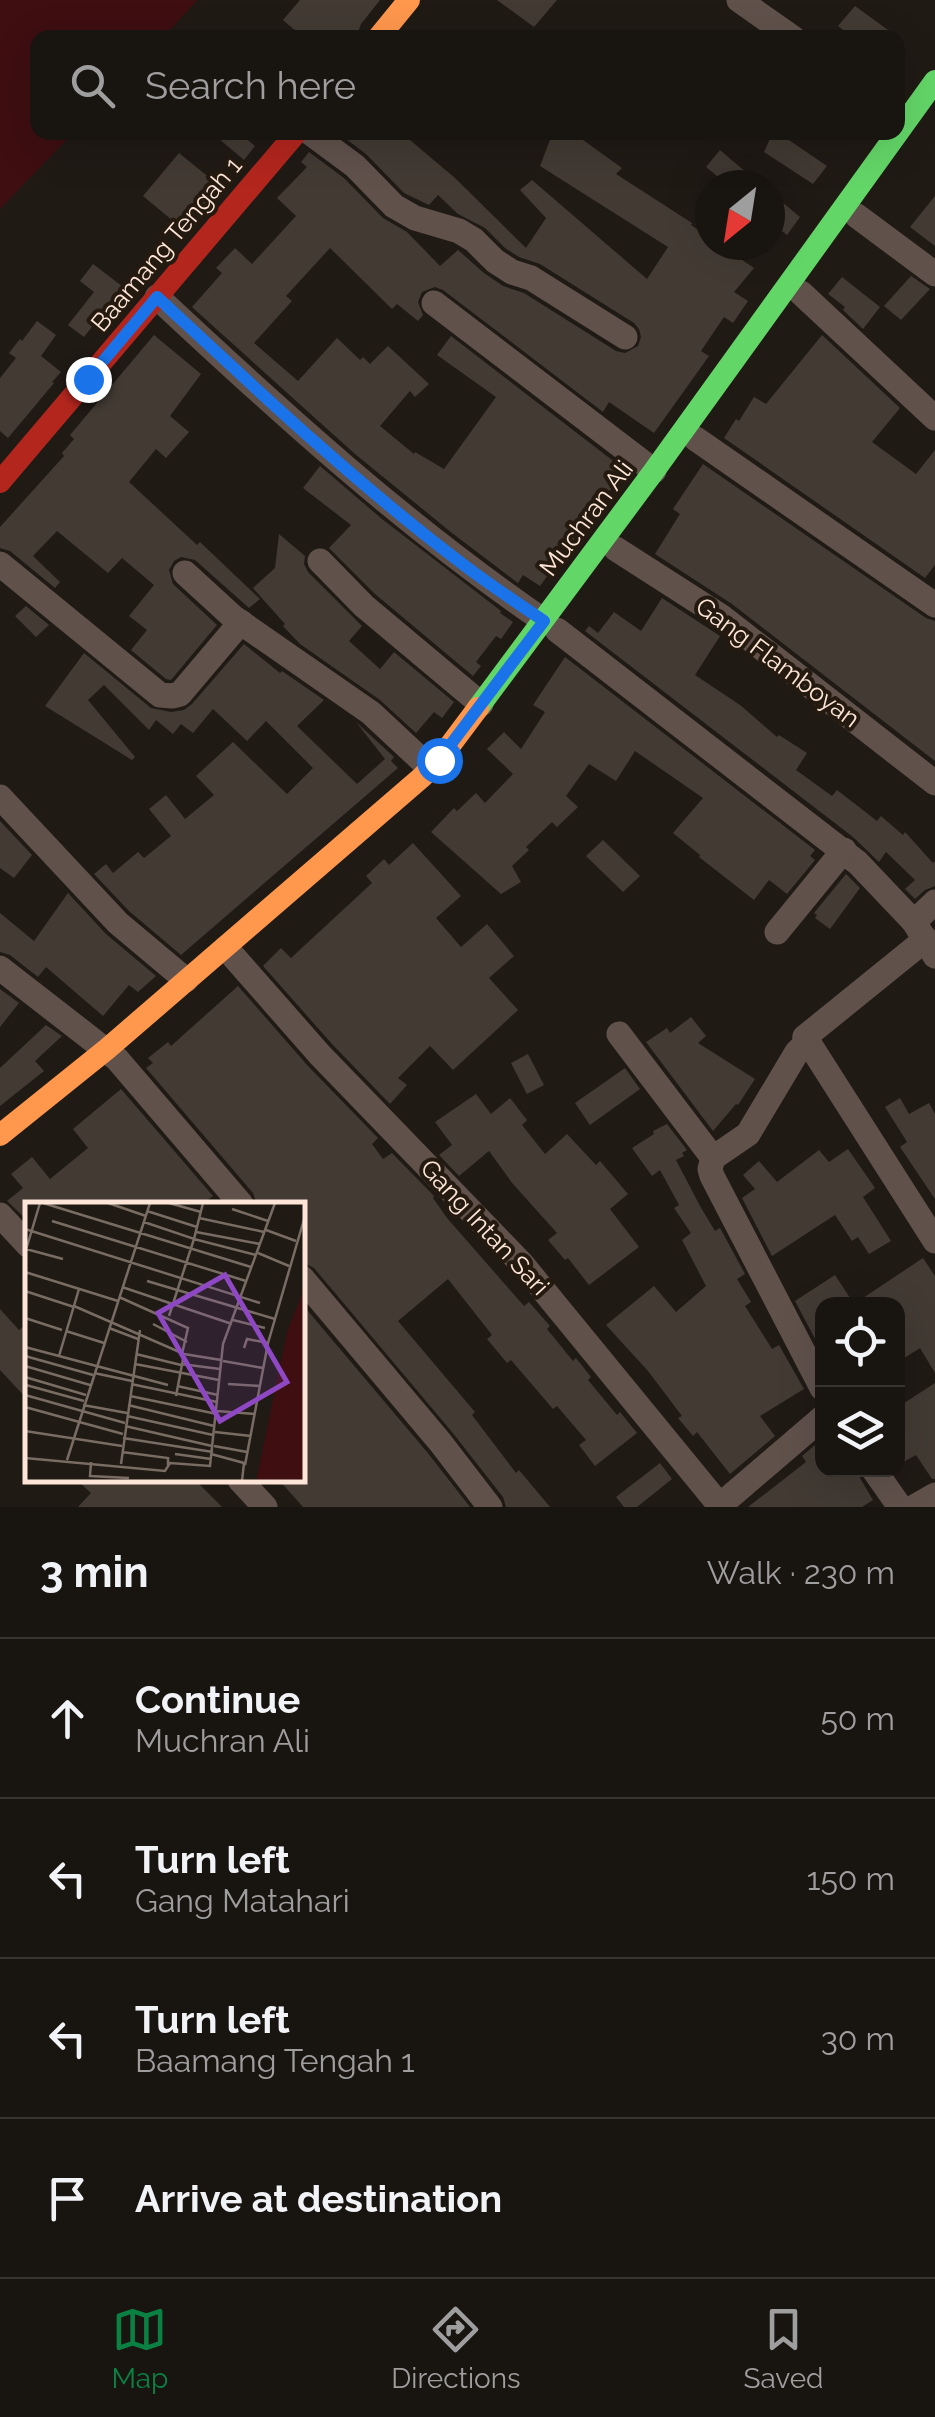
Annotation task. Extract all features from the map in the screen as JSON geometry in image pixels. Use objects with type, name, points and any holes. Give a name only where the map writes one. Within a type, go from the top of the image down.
[{"type":"street","points":[[385,30],[410,0]]},
{"type":"street","points":[[738,0],[781,30]]},
{"type":"street","name":"Muchran Ali","points":[[905,113],[934,93]]},
{"type":"street","name":"Muchran Ali","points":[[905,139],[934,93]]},
{"type":"street","name":"Baamang Tengah 1","points":[[0,482],[290,140]]},
{"type":"street","points":[[319,140],[355,166],[394,206],[414,218],[459,231],[512,272],[531,278],[626,337]]},
{"type":"street","name":"Muchran Ali","points":[[426,803],[450,778],[654,472],[885,140]]},
{"type":"street","name":"Muchran Ali","points":[[0,1156],[35,1116],[230,954],[431,769],[481,704],[616,548],[856,216],[904,140]]},
{"type":"street","points":[[856,216],[935,274]]},
{"type":"street","points":[[801,293],[935,418]]},
{"type":"street","points":[[157,297],[293,423],[405,518],[844,850],[875,878],[925,939]]},
{"type":"street","points":[[434,304],[654,472]]},
{"type":"street","points":[[696,439],[935,605]]},
{"type":"street","name":"Gang Flamboyan","points":[[616,548],[722,617],[935,782]]},
{"type":"street","points":[[320,561],[364,606],[481,704]]},
{"type":"street","points":[[0,564],[160,695],[180,694],[241,622]]},
{"type":"street","points":[[186,573],[241,622],[372,712],[431,769]]},
{"type":"street","points":[[0,798],[118,923],[186,980]]},
{"type":"street","name":"Muchran Ali","points":[[112,1054],[186,980],[230,954],[386,838]]},
{"type":"street","points":[[777,932],[844,850]]},
{"type":"street","points":[[821,1387],[710,1169],[714,1158],[748,1134],[805,1037],[925,939],[935,902]]},
{"type":"street","name":"Gang Intan Sari","points":[[230,954],[320,1055],[522,1264],[720,1506]]},
{"type":"street","points":[[0,968],[112,1054],[239,1202]]},
{"type":"street","points":[[620,1034],[714,1158]]},
{"type":"street","points":[[805,1037],[935,1240]]},
{"type":"street","name":"Muchran Ali","points":[[0,1135],[35,1116]]},
{"type":"street","points":[[0,1214],[25,1242]]},
{"type":"street","points":[[305,1282],[490,1507]]},
{"type":"street","points":[[720,1506],[815,1424]]},
{"type":"street","points":[[879,1477],[900,1507]]},
{"type":"street","points":[[242,1482],[265,1507]]},
{"type":"street","points":[[914,1507],[935,1495]]},
{"type":"shaded area","points":[[0,0],[197,0],[170,30],[30,30],[30,140],[66,140],[0,209]]},
{"type":"building","points":[[300,0],[380,0],[359,30],[295,30],[283,20]]},
{"type":"building","points":[[497,0],[557,0],[534,27]]},
{"type":"building","points":[[855,6],[888,30],[843,30],[838,26]]},
{"type":"building","points":[[220,140],[248,140],[255,146],[244,160]]},
{"type":"building","points":[[348,140],[410,140],[526,248],[546,218],[520,190],[532,180],[647,279],[668,247],[540,166],[550,140],[583,140],[622,168],[616,174],[692,223],[695,260],[742,260],[754,268],[734,292],[748,301],[733,323],[724,317],[701,351],[709,356],[654,433],[609,402],[603,412],[443,290],[435,287],[422,292],[418,302],[423,315],[418,321],[397,304],[392,309],[330,248],[286,296],[292,301],[254,343],[298,381],[337,338],[360,360],[363,357],[370,364],[388,346],[429,384],[415,397],[410,391],[380,426],[414,454],[444,469],[496,397],[437,355],[451,336],[625,470],[540,586],[523,575],[518,583],[452,533],[355,454],[192,307],[222,273],[216,268],[235,248],[252,264],[296,216],[277,198],[307,167],[301,162],[309,152],[344,178],[383,218],[407,232],[440,266],[458,250],[503,286],[524,293],[616,351],[625,353],[638,346],[641,337],[634,323],[540,264],[505,248],[485,228],[458,214],[438,195],[429,205],[404,193]]},
{"type":"building","points":[[769,140],[789,140],[827,166],[813,184],[764,152]]},
{"type":"building","points":[[720,150],[743,170],[710,170],[706,167]]},
{"type":"building","points":[[179,153],[221,187],[184,230],[143,196]]},
{"type":"building","points":[[935,196],[935,246],[910,227]]},
{"type":"building","points":[[785,204],[800,217],[785,233]]},
{"type":"building","points":[[93,264],[131,293],[117,310],[110,304],[84,337],[68,325],[94,292],[80,281]]},
{"type":"building","points":[[911,276],[930,289],[901,320],[884,306]]},
{"type":"building","points":[[842,277],[880,307],[863,329],[828,294]]},
{"type":"building","points":[[37,321],[56,335],[41,356],[61,372],[8,438],[0,431],[0,378],[16,358],[9,353]]},
{"type":"building","points":[[154,335],[201,374],[170,416],[189,432],[166,458],[156,449],[129,482],[260,599],[249,608],[195,560],[181,557],[174,561],[169,570],[173,584],[217,625],[171,680],[131,650],[147,630],[129,616],[154,585],[122,558],[108,573],[57,531],[33,556],[60,582],[55,588],[10,551],[0,548],[0,527],[64,456],[62,453],[74,439],[70,435]]},
{"type":"building","points":[[822,335],[900,408],[872,442],[916,474],[935,450],[935,565],[925,578],[724,438],[754,397],[766,404]]},
{"type":"building","points":[[703,464],[935,621],[935,761],[732,604],[655,554],[680,514],[673,509]]},
{"type":"building","points":[[320,466],[513,622],[476,662],[481,666],[473,676],[375,594],[329,548],[351,525],[303,488]]},
{"type":"building","points":[[279,534],[305,556],[308,572],[362,626],[349,641],[380,669],[394,652],[454,702],[442,718],[434,712],[416,733],[380,700],[300,644],[283,626],[253,588],[275,568]]},
{"type":"building","points":[[662,598],[720,636],[695,675],[740,705],[777,737],[807,753],[796,770],[832,796],[837,790],[877,821],[881,816],[903,835],[905,832],[935,861],[935,886],[915,899],[905,889],[915,880],[886,852],[879,862],[853,837],[585,631],[589,626],[598,633],[614,612],[641,631]]},
{"type":"building","points":[[26,606],[49,625],[36,637],[15,616]]},
{"type":"building","points":[[244,644],[280,673],[324,700],[297,726],[357,784],[385,759],[356,722],[394,757],[391,761],[398,768],[181,955],[129,911],[94,874],[106,864],[113,873],[138,852],[144,858],[171,836],[149,809],[166,795],[185,819],[214,795],[196,776],[233,742],[287,794],[313,768],[266,721],[247,741],[213,709],[193,733],[181,724],[173,734],[156,720],[149,730],[104,685],[88,700],[135,757],[132,760],[45,706],[84,653],[151,708],[184,710]]},
{"type":"building","points":[[565,657],[815,850],[810,856],[815,860],[787,894],[769,880],[754,900],[673,833],[703,798],[635,751],[616,781],[589,764],[566,796],[578,807],[557,827],[552,822],[526,847],[529,850],[512,866],[521,882],[501,894],[431,832],[454,808],[457,811],[476,793],[485,803],[513,774],[487,749],[504,732],[521,749],[545,712],[533,705]]},
{"type":"building","points":[[0,821],[32,855],[14,878],[0,868]]},
{"type":"building","points":[[603,840],[640,876],[623,892],[586,856]]},
{"type":"building","points":[[413,843],[461,896],[436,918],[461,947],[487,924],[514,956],[489,978],[518,1010],[453,1070],[430,1046],[398,1078],[407,1085],[390,1104],[263,966],[281,948],[291,958],[372,883],[366,876],[384,859],[389,865]]},
{"type":"building","points":[[846,874],[860,888],[830,929],[814,913]]},
{"type":"building","points":[[68,893],[106,934],[156,976],[138,992],[129,985],[103,1016],[46,967],[38,977],[0,952],[0,913],[34,941]]},
{"type":"building","points":[[238,986],[378,1138],[372,1144],[383,1159],[392,1153],[434,1196],[447,1218],[524,1306],[529,1302],[573,1361],[576,1358],[591,1377],[588,1380],[637,1433],[595,1466],[579,1445],[586,1440],[511,1360],[507,1363],[487,1339],[492,1335],[448,1279],[398,1321],[475,1412],[472,1415],[516,1473],[519,1470],[550,1507],[506,1507],[503,1497],[452,1432],[314,1268],[305,1264],[305,1202],[256,1202],[253,1193],[146,1068],[153,1063],[148,1058],[168,1042],[171,1046]]},
{"type":"building","points":[[0,989],[19,1003],[0,1027]]},
{"type":"building","points":[[691,1017],[706,1036],[698,1043],[755,1079],[738,1105],[713,1131],[646,1042],[667,1028],[670,1033]]},
{"type":"building","points":[[46,1025],[62,1036],[35,1061],[44,1071],[0,1106],[0,1068]]},
{"type":"building","points":[[528,1054],[544,1085],[527,1094],[511,1063]]},
{"type":"building","points":[[625,1068],[640,1089],[590,1125],[575,1103]]},
{"type":"building","points":[[121,1089],[213,1196],[205,1202],[25,1202],[25,1218],[7,1201],[23,1188],[11,1174],[32,1157],[50,1179],[88,1148],[73,1129]]},
{"type":"building","points":[[476,1094],[491,1114],[510,1098],[527,1120],[522,1125],[545,1154],[567,1134],[596,1165],[600,1161],[628,1194],[610,1209],[639,1247],[589,1285],[548,1240],[557,1233],[489,1151],[459,1176],[439,1155],[452,1145],[435,1122]]},
{"type":"building","points":[[900,1098],[909,1114],[929,1103],[935,1114],[935,1199],[900,1147],[907,1142],[885,1107]]},
{"type":"building","points":[[667,1124],[687,1150],[676,1160],[715,1231],[720,1228],[745,1274],[737,1279],[751,1302],[745,1306],[772,1349],[779,1345],[804,1389],[760,1416],[775,1436],[730,1474],[697,1432],[693,1436],[678,1418],[682,1416],[648,1371],[606,1325],[654,1286],[676,1312],[706,1286],[682,1240],[691,1233],[674,1208],[679,1205],[660,1170],[652,1176],[632,1148]]},
{"type":"building","points":[[848,1149],[875,1188],[863,1197],[891,1241],[869,1254],[858,1237],[852,1241],[835,1215],[772,1256],[742,1198],[755,1189],[743,1175],[759,1161],[777,1182],[819,1150],[829,1162]]},
{"type":"building","points":[[923,1258],[935,1276],[935,1373],[920,1348],[905,1358],[905,1297],[864,1297]]},
{"type":"building","points":[[835,1275],[849,1297],[815,1297],[815,1339],[795,1301]]},
{"type":"building","points":[[305,1308],[470,1507],[303,1507],[281,1482],[305,1482]]},
{"type":"building","points":[[0,1309],[19,1330],[25,1325],[25,1397],[0,1370]]},
{"type":"building","points":[[935,1383],[935,1479],[916,1455],[905,1461],[905,1402]]},
{"type":"building","points":[[815,1445],[815,1477],[860,1477],[873,1500],[862,1507],[748,1507],[806,1462],[802,1456]]},
{"type":"building","points":[[660,1463],[672,1479],[637,1507],[624,1507],[616,1497]]},
{"type":"building","points":[[79,1482],[197,1482],[222,1507],[78,1507],[91,1493]]},
{"type":"traffic: fast","points":[[905,123],[935,81]]},
{"type":"traffic: fast","points":[[478,708],[892,140]]},
{"type":"traffic: slow","points":[[385,30],[409,0]]},
{"type":"traffic: slow","points":[[0,1135],[107,1049],[422,777],[478,708]]},
{"type":"traffic: jam","points":[[0,482],[290,140]]},
{"type":"route","points":[[88,379],[157,297],[378,496],[459,561],[544,621],[439,760]]}]
